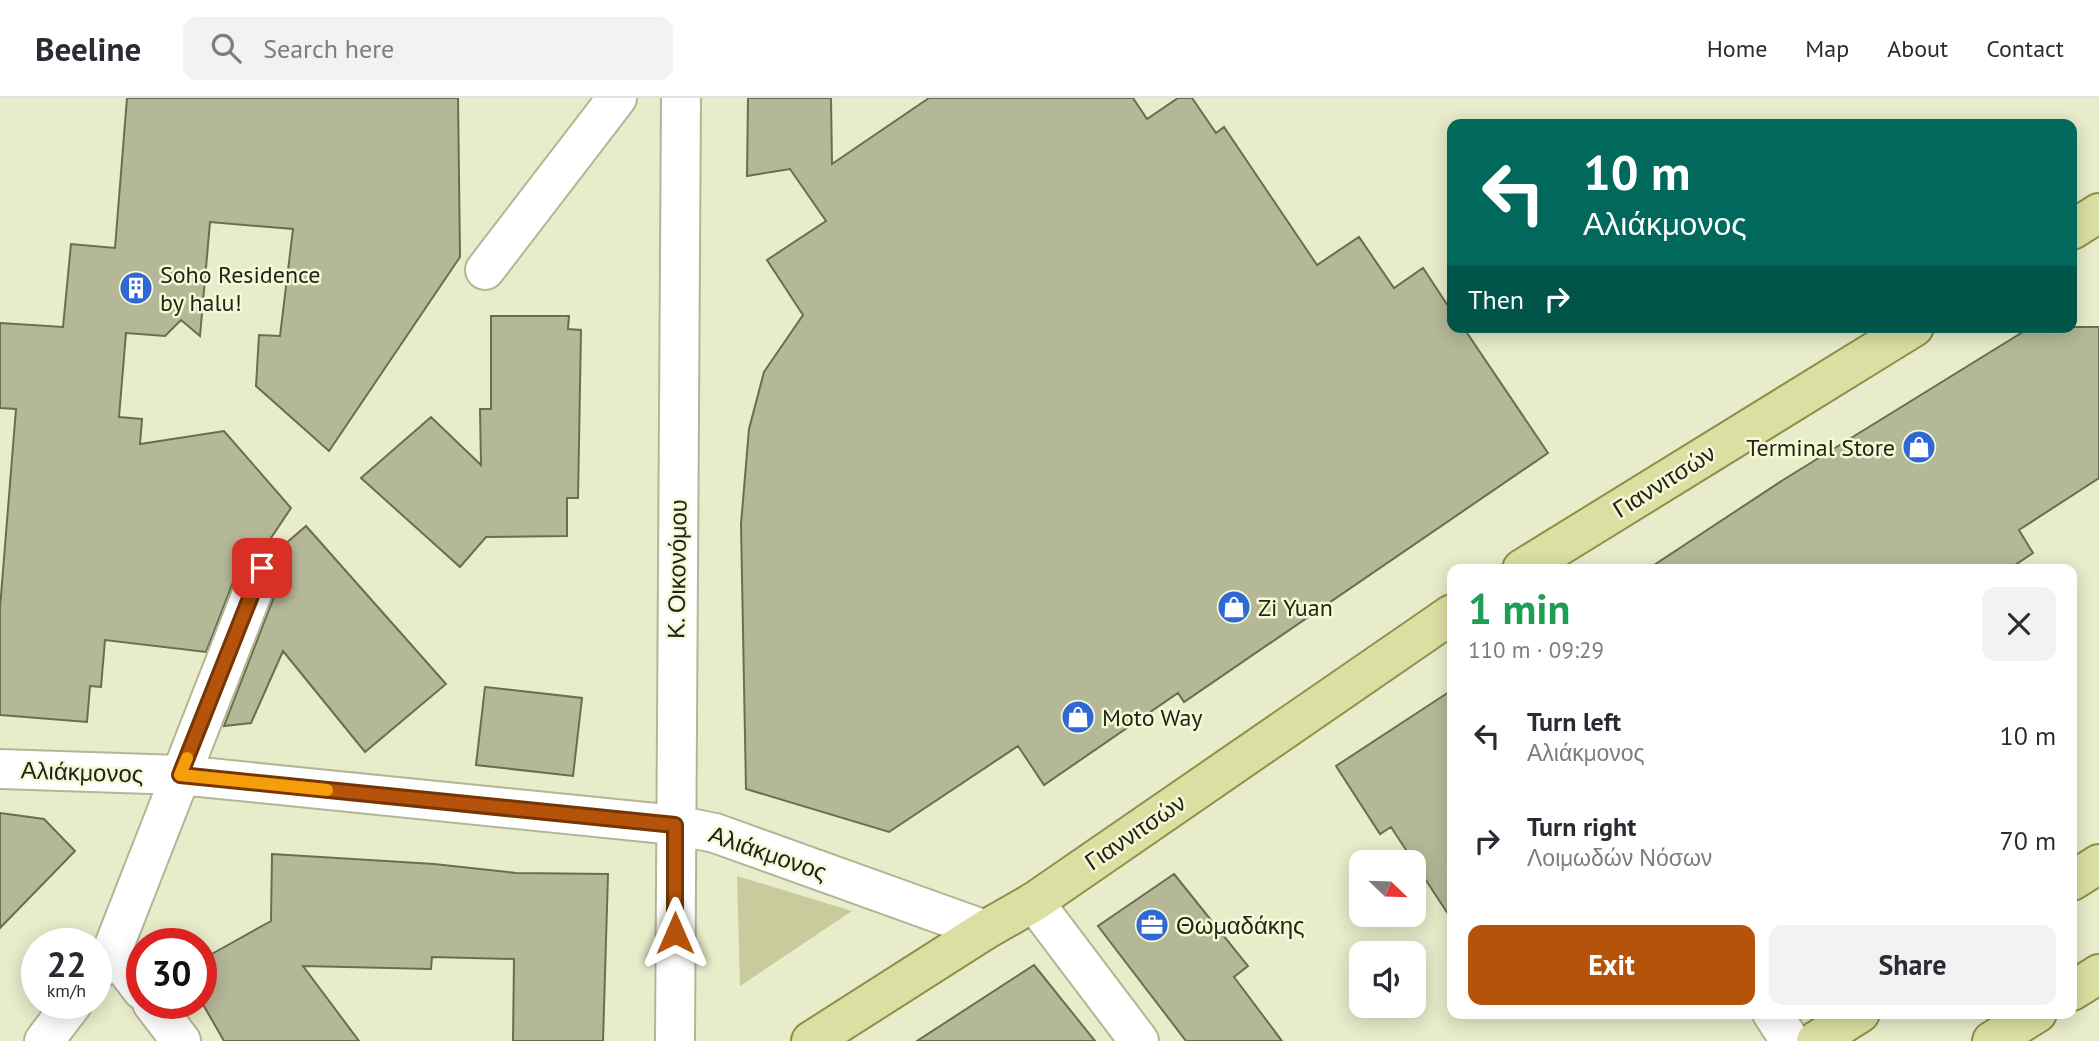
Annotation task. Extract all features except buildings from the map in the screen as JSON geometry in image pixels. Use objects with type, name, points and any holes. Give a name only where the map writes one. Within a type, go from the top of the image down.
[{"type":"main road","points":[[2077,227],[2099,213]]},
{"type":"main road","name":"Γιαννιτσών","points":[[1530,564],[1904,333]]},
{"type":"main road","name":"Γιαννιτσών","points":[[811,1041],[985,930],[1034,902],[1447,617]]},
{"type":"main road","points":[[2077,878],[2099,864]]},
{"type":"main road","points":[[2077,988],[2099,974]]},
{"type":"main road","points":[[1816,1041],[1851,1019]]},
{"type":"main road","points":[[1992,1041],[2027,1019]]},
{"type":"street","points":[[485,270],[617,98]]},
{"type":"street","name":"Κ. Οικονόμου","points":[[675,1041],[681,98]]},
{"type":"street","points":[[112,942],[262,568]]},
{"type":"street","name":"Αλιάκμονος","points":[[0,769],[180,775],[675,825],[715,832],[985,930]]},
{"type":"street","points":[[1034,902],[1139,1041]]},
{"type":"street","points":[[44,1041],[61,1019]]},
{"type":"street","points":[[164,1019],[181,1041]]},
{"type":"street","points":[[1776,1019],[1790,1041]]},
{"type":"green space","points":[[737,876],[852,911],[740,986]]},
{"type":"slow traffic","points":[[187,758],[180,775],[327,790]]},
{"type":"place","name":"Soho Residence by halu!","points":[[136,288]]},
{"type":"place","name":"Terminal Store","points":[[1919,447]]},
{"type":"place","name":"Zi Yuan","points":[[1234,607]]},
{"type":"place","name":"Moto Way","points":[[1078,717]]},
{"type":"place","name":"Θωμαδάκης","points":[[1152,925]]},
{"type":"route","points":[[262,568],[180,775],[675,825],[675,933]]}]
